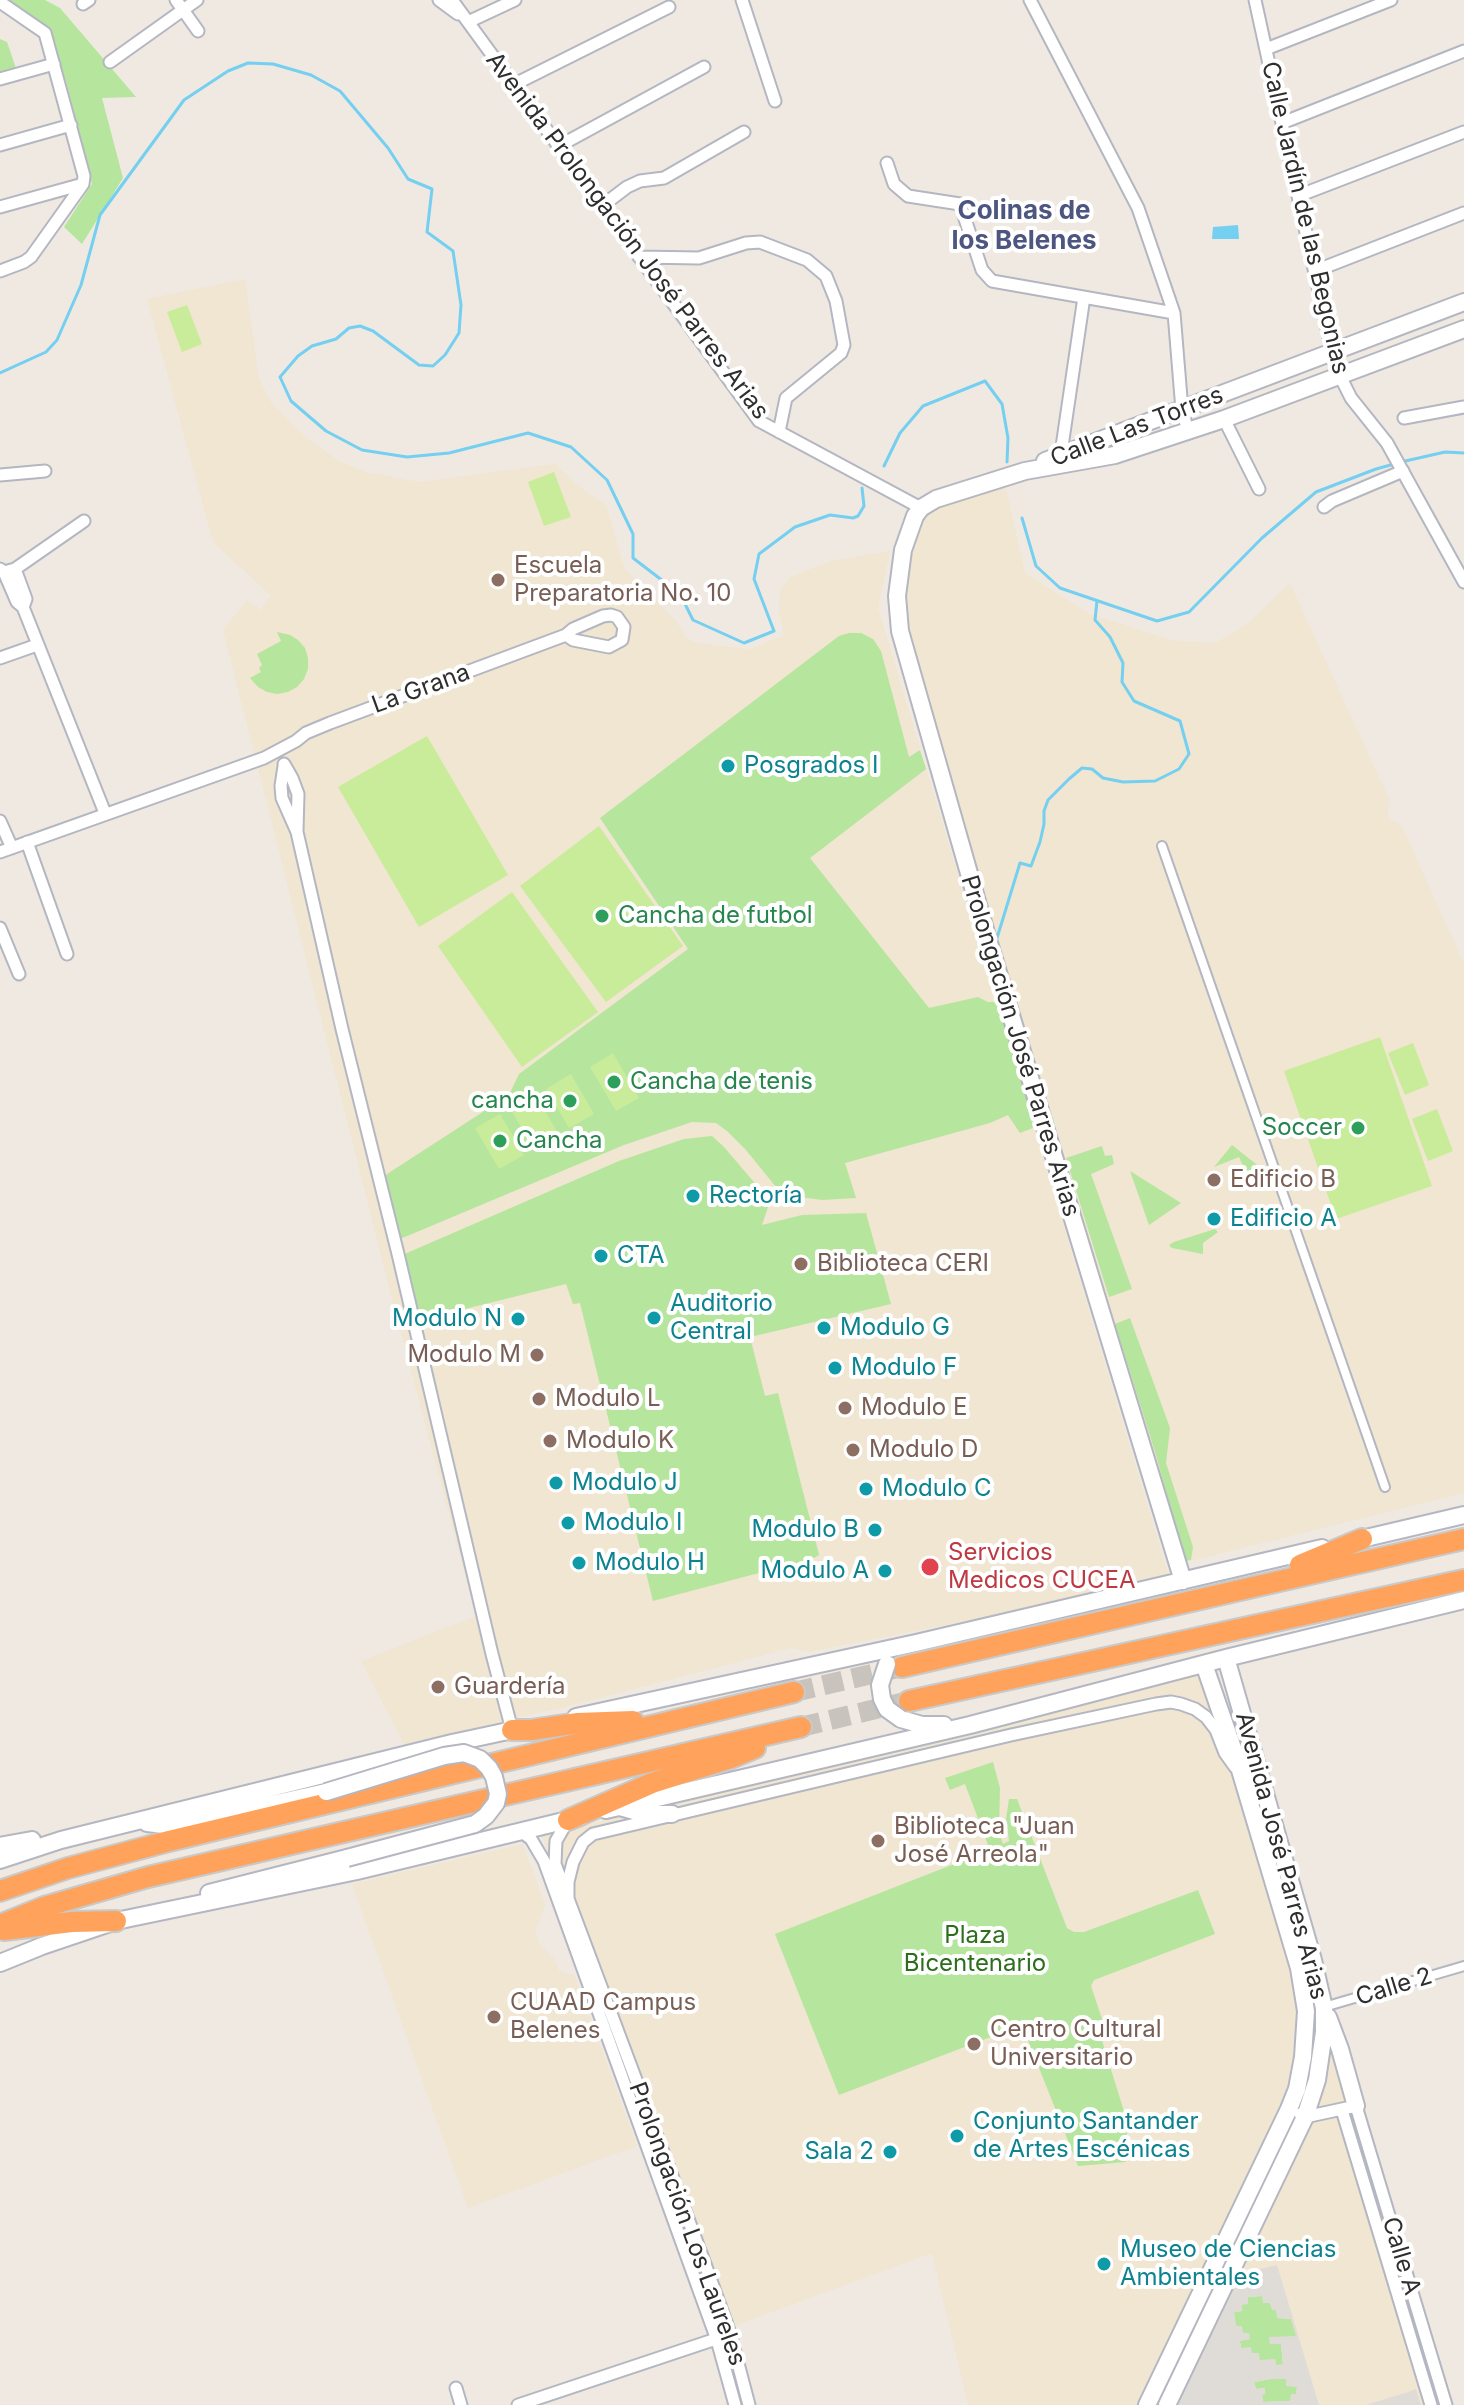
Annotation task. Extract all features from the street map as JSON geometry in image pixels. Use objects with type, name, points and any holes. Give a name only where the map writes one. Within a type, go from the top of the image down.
[{"type":"highway","points":[[1030,1639],[1141,1604],[1286,1569],[1326,1556],[1362,1539]]},
{"type":"highway","points":[[894,1666],[1030,1639],[1464,1539]]},
{"type":"highway","points":[[905,1710],[1464,1580]]},
{"type":"highway","points":[[0,1882],[23,1879],[169,1841],[794,1692],[755,1694],[633,1721],[512,1730]]},
{"type":"highway","points":[[0,1927],[44,1907],[148,1877],[801,1727],[731,1758],[676,1774],[568,1820]]},
{"type":"highway","points":[[0,1891],[68,1868]]},
{"type":"highway","points":[[0,1927],[28,1928],[72,1922],[116,1921]]},
{"type":"main road","name":"Calle Las Torres","points":[[921,508],[936,499],[1060,459],[1464,302]]},
{"type":"main road","name":"Calle Las Torres","points":[[1060,459],[1115,455],[1224,419],[1464,329]]},
{"type":"main road","name":"Prolongación José Parres Arias","points":[[921,508],[910,527],[899,572],[897,596],[900,631],[986,933],[1183,1581]]},
{"type":"main road","points":[[0,1860],[61,1840],[452,1743],[916,1643],[1464,1515]]},
{"type":"main road","points":[[0,1963],[116,1921],[299,1884],[522,1832],[970,1725],[1464,1600]]},
{"type":"main road","points":[[916,1643],[902,1649],[894,1666],[881,1677],[880,1692],[887,1709],[905,1710],[922,1725],[970,1725]]},
{"type":"main road","name":"Avenida José Parres Arias","points":[[1167,2405],[1305,2117],[1321,2060],[1324,2008],[1313,1960],[1226,1658]]},
{"type":"main road","name":"Avenida José Parres Arias","points":[[1147,2405],[1289,2109],[1297,2089],[1303,2057],[1305,1999],[1299,1968],[1242,1775],[1204,1664]]},
{"type":"main road","points":[[137,1821],[173,1826],[326,1792],[444,1756],[464,1753],[480,1759],[494,1777],[498,1794],[496,1803],[475,1824],[199,1896],[175,1903],[164,1912]]},
{"type":"main road","points":[[618,1807],[645,1814],[672,1814]]},
{"type":"main road","points":[[0,1846],[47,1837],[61,1840]]},
{"type":"main road","points":[[1324,2008],[1340,2049],[1349,2108]]},
{"type":"main road","points":[[1228,2237],[1227,2242],[1232,2250],[1241,2250],[1245,2246]]},
{"type":"main road","points":[[1214,2266],[1217,2262],[1227,2261],[1231,2266],[1231,2275]]},
{"type":"street","points":[[110,62],[180,5],[197,0]]},
{"type":"street","name":"Avenida Prolongación José Parres Arias","points":[[439,0],[468,22]]},
{"type":"street","name":"Avenida Prolongación José Parres Arias","points":[[452,0],[759,421],[921,508]]},
{"type":"street","points":[[468,22],[515,0]]},
{"type":"street","points":[[742,0],[775,101]]},
{"type":"street","name":"Calle Jardín de las Begonias","points":[[1255,0],[1340,376],[1351,398],[1392,452],[1464,582]]},
{"type":"street","points":[[1266,49],[1391,0]]},
{"type":"street","points":[[1034,1],[1138,208],[1174,313],[1182,410],[1188,431]]},
{"type":"street","points":[[0,2],[45,33],[84,180],[31,257],[0,271]]},
{"type":"street","points":[[180,5],[198,31]]},
{"type":"street","points":[[515,84],[669,7]]},
{"type":"street","points":[[1282,123],[1464,51]]},
{"type":"street","points":[[0,79],[54,64]]},
{"type":"street","points":[[559,146],[704,67]]},
{"type":"street","points":[[0,145],[71,125]]},
{"type":"street","points":[[602,206],[627,187],[640,181],[664,178],[744,132]]},
{"type":"street","points":[[1298,196],[1464,132]]},
{"type":"street","points":[[887,163],[894,184],[908,196],[960,204],[982,270],[992,281],[1174,313]]},
{"type":"street","points":[[0,207],[84,180]]},
{"type":"street","points":[[1315,271],[1464,213]]},
{"type":"street","points":[[639,257],[699,258],[746,243],[760,242],[807,260],[826,276],[836,301],[844,345],[841,353],[786,398],[779,432]]},
{"type":"street","points":[[1060,459],[1084,297]]},
{"type":"street","points":[[1404,418],[1464,407]]},
{"type":"street","points":[[1224,419],[1259,489]]},
{"type":"street","points":[[1324,507],[1402,470]]},
{"type":"street","points":[[0,475],[45,471]]},
{"type":"street","points":[[84,521],[8,570],[17,602],[23,607],[105,813]]},
{"type":"street","name":"La Grana","points":[[6,850],[280,750],[306,733],[330,723],[566,635],[606,615],[617,617],[624,627],[622,640],[609,647],[573,640],[566,635]]},
{"type":"street","points":[[0,658],[37,645]]},
{"type":"street","points":[[280,750],[298,794],[297,832],[342,1029],[512,1730]]},
{"type":"street","points":[[0,821],[6,850]]},
{"type":"street","points":[[27,842],[67,954]]},
{"type":"street","points":[[1162,846],[1385,1487]]},
{"type":"street","points":[[0,928],[19,974]]},
{"type":"street","points":[[568,1900],[568,1882],[578,1849],[593,1834],[1011,1735],[1171,1702],[1195,1709],[1206,1717],[1216,1730],[1225,1753],[1242,1775]]},
{"type":"street","name":"Prolongación Los Laureles","points":[[568,1820],[556,1841],[553,1872],[649,2131],[730,2333],[749,2405]]},
{"type":"street","name":"Prolongación Los Laureles","points":[[522,1832],[538,1849],[568,1900],[649,2131],[735,2405]]},
{"type":"street","name":"Calle 2","points":[[1324,2008],[1464,1966]]},
{"type":"street","points":[[1289,2109],[1305,2117],[1349,2108]]},
{"type":"street","name":"Calle A","points":[[1349,2108],[1431,2405]]},
{"type":"street","name":"Calle A","points":[[1349,2108],[1446,2405]]},
{"type":"street","points":[[518,2405],[717,2340],[730,2333]]},
{"type":"street","points":[[456,2388],[461,2405]]},
{"type":"shaded area","points":[[245,279],[259,379],[271,402],[303,435],[339,461],[365,472],[419,482],[555,464],[606,505],[624,568],[677,622],[686,638],[697,643],[750,649],[784,635],[779,611],[780,591],[790,577],[831,561],[890,551],[878,608],[1170,1580],[1136,1581],[1120,1588],[1023,1610],[808,1652],[791,1648],[569,1706],[404,1744],[361,1661],[476,1616],[390,1291],[223,630],[247,600],[260,610],[271,596],[213,542],[147,299]]},
{"type":"shaded area","points":[[1005,484],[1025,573],[1088,613],[1174,641],[1216,643],[1248,623],[1290,583],[1390,801],[1387,812],[1390,820],[1401,824],[1464,964],[1464,1493],[1185,1562],[916,678],[900,594],[917,516],[930,508]]},
{"type":"shaded area","name":"Centro Cultural Universitario","points":[[1217,1670],[1437,2405],[968,2405],[932,2253],[723,2330],[542,1836]]},
{"type":"shaded area","name":"CUAAD Campus Belenes","points":[[523,1844],[545,1905],[535,1931],[540,1945],[555,1960],[559,1971],[575,1976],[637,2146],[468,2208],[352,1884]]},
{"type":"shaded area","points":[[1277,2265],[1319,2405],[1172,2405],[1233,2276]],"holes":[[[1262,2296],[1263,2303],[1270,2303],[1272,2310],[1276,2310],[1277,2318],[1291,2319],[1296,2336],[1269,2337],[1270,2344],[1281,2344],[1283,2364],[1276,2365],[1275,2359],[1260,2360],[1259,2353],[1252,2353],[1251,2347],[1241,2348],[1240,2341],[1250,2339],[1249,2333],[1243,2333],[1242,2326],[1236,2326],[1234,2312],[1242,2311],[1242,2305],[1248,2304],[1248,2297]],[[1286,2379],[1286,2386],[1297,2387],[1296,2394],[1291,2394],[1290,2401],[1263,2402],[1265,2388],[1256,2389],[1254,2382]]]},
{"type":"shaded area","points":[[1416,2389],[1421,2405],[1366,2405],[1405,2393]]},
{"type":"green space","points":[[8,0],[45,0],[60,8],[136,97],[102,98],[123,178],[82,244],[64,227],[92,184],[66,81],[48,30]]},
{"type":"green space","points":[[0,39],[7,42],[18,74],[0,79]]},
{"type":"green space","points":[[187,305],[202,344],[182,352],[167,312]]},
{"type":"green space","points":[[554,472],[571,517],[544,526],[528,482]]},
{"type":"green space","points":[[277,632],[290,635],[305,648],[308,669],[297,687],[277,694],[258,687],[250,678],[261,672],[259,668],[262,665],[257,654],[281,641]]},
{"type":"green space","points":[[861,633],[873,639],[881,651],[909,757],[920,750],[926,769],[810,858],[929,1008],[978,997],[988,1002],[1000,1002],[1038,1126],[1020,1133],[1008,1115],[990,1123],[845,1163],[856,1198],[822,1200],[793,1196],[776,1187],[727,1131],[716,1123],[692,1122],[624,1145],[400,1239],[381,1178],[509,1095],[519,1074],[688,949],[600,818],[839,636]]},
{"type":"green space","points":[[427,736],[508,875],[419,927],[338,787]]},
{"type":"green space","name":"Cancha de futbol","points":[[599,826],[683,946],[606,1002],[520,886]]},
{"type":"green space","name":"Cancha de futbol","points":[[512,892],[598,1012],[522,1067],[438,946]]},
{"type":"green space","name":"Soccer","points":[[1380,1037],[1432,1186],[1336,1219],[1284,1071]]},
{"type":"green space","points":[[1413,1043],[1429,1085],[1405,1095],[1388,1053]]},
{"type":"green space","name":"Cancha de tenis","points":[[613,1053],[639,1098],[616,1111],[590,1067]]},
{"type":"green space","name":"cancha","points":[[571,1074],[594,1114],[569,1128],[546,1089]]},
{"type":"green space","points":[[535,1094],[558,1133],[533,1148],[510,1108]]},
{"type":"green space","points":[[1437,1109],[1453,1151],[1428,1161],[1412,1119]]},
{"type":"green space","name":"Cancha","points":[[500,1114],[524,1155],[499,1169],[475,1128]]},
{"type":"green space","points":[[712,1136],[770,1201],[762,1225],[802,1215],[866,1213],[891,1304],[750,1337],[765,1396],[778,1393],[819,1555],[653,1601],[580,1303],[573,1304],[566,1284],[416,1321],[400,1256],[619,1161],[684,1139]]},
{"type":"green space","points":[[1232,1145],[1261,1168],[1248,1177],[1239,1157],[1214,1167]]},
{"type":"green space","points":[[1102,1146],[1105,1156],[1112,1155],[1114,1164],[1091,1174],[1132,1289],[1109,1297],[1066,1158]]},
{"type":"green space","points":[[1130,1171],[1181,1203],[1149,1225]]},
{"type":"green space","points":[[1215,1229],[1218,1232],[1203,1243],[1203,1254],[1169,1245],[1174,1242]]},
{"type":"green space","points":[[1130,1318],[1170,1428],[1166,1463],[1193,1547],[1191,1560],[1185,1561],[1115,1324]]},
{"type":"green space","name":"Plaza Bicentenario","points":[[993,1762],[1000,1788],[999,1832],[1003,1844],[1009,1841],[1006,1819],[1009,1799],[1017,1799],[1067,1928],[1084,1932],[1198,1890],[1215,1934],[1094,1980],[1091,1986],[1104,2025],[1100,2034],[1127,2121],[1126,2162],[1078,2166],[1022,2025],[839,2095],[775,1934],[990,1850],[965,1784],[950,1790],[945,1778]]},
{"type":"green space","points":[[1262,2296],[1277,2310],[1277,2318],[1291,2319],[1297,2337],[1269,2338],[1281,2344],[1283,2365],[1276,2365],[1275,2360],[1260,2360],[1241,2348],[1240,2341],[1249,2339],[1249,2333],[1243,2333],[1236,2327],[1234,2312],[1242,2311],[1247,2297]]},
{"type":"green space","points":[[1287,2379],[1297,2387],[1296,2394],[1290,2401],[1263,2402],[1264,2388],[1256,2389],[1254,2382]]},
{"type":"water","points":[[1238,225],[1239,239],[1212,239],[1213,227]]},
{"type":"waterway","points":[[0,373],[46,352],[57,340],[81,285],[100,215],[184,100],[228,71],[248,63],[273,64],[311,75],[340,91],[388,148],[408,179],[432,189],[427,232],[453,251],[461,305],[459,333],[445,355],[433,366],[419,365],[373,331],[360,326],[349,328],[336,339],[312,346],[298,356],[280,377],[291,401],[326,431],[362,450],[407,457],[449,453],[528,433],[571,447],[607,480],[633,534],[633,558],[680,594],[693,620],[744,643],[774,631],[754,579],[759,554],[795,527],[830,515],[858,516],[864,506],[862,488]]},
{"type":"waterway","points":[[884,466],[900,433],[923,406],[985,381],[1002,404],[1008,438],[1007,462]]},
{"type":"waterway","points":[[1401,462],[1445,452],[1464,453]]},
{"type":"waterway","points":[[1022,518],[1036,566],[1060,588],[1157,621],[1189,612],[1262,538],[1316,492],[1394,464]]},
{"type":"waterway","points":[[997,938],[1020,863],[1031,866],[1040,842],[1048,800],[1069,779],[1082,768],[1092,769],[1103,778],[1123,782],[1155,781],[1179,769],[1189,754],[1180,721],[1134,701],[1122,682],[1123,663],[1110,637],[1095,620],[1097,601]]},
{"type":"tunnel","points":[[794,1692],[902,1667]]},
{"type":"tunnel","points":[[801,1727],[909,1701]]},
{"type":"place","name":"Escuela Preparatoria No. 10","points":[[498,580]]},
{"type":"place","name":"Posgrados I","points":[[728,766]]},
{"type":"place","name":"Cancha de futbol","points":[[602,916]]},
{"type":"place","name":"Cancha de tenis","points":[[614,1082]]},
{"type":"place","name":"cancha","points":[[570,1101]]},
{"type":"place","name":"Soccer","points":[[1358,1128]]},
{"type":"place","name":"Cancha","points":[[500,1141]]},
{"type":"place","name":"Edificio B","points":[[1214,1180]]},
{"type":"place","name":"Rectoría","points":[[693,1196]]},
{"type":"place","name":"Edificio A","points":[[1214,1219]]},
{"type":"place","name":"CTA","points":[[601,1256]]},
{"type":"place","name":"Biblioteca CERI","points":[[801,1264]]},
{"type":"place","name":"Auditorio Central","points":[[654,1318]]},
{"type":"place","name":"Modulo N","points":[[518,1319]]},
{"type":"place","name":"Modulo G","points":[[824,1328]]},
{"type":"place","name":"Modulo M","points":[[537,1355]]},
{"type":"place","name":"Modulo F","points":[[835,1368]]},
{"type":"place","name":"Modulo L","points":[[539,1399]]},
{"type":"place","name":"Modulo E","points":[[845,1408]]},
{"type":"place","name":"Modulo K","points":[[550,1441]]},
{"type":"place","name":"Modulo D","points":[[853,1450]]},
{"type":"place","name":"Modulo J","points":[[556,1483]]},
{"type":"place","name":"Modulo C","points":[[866,1489]]},
{"type":"place","name":"Modulo I","points":[[568,1523]]},
{"type":"place","name":"Modulo B","points":[[875,1530]]},
{"type":"place","name":"Modulo H","points":[[579,1563]]},
{"type":"place","name":"Servicios Medicos CUCEA","points":[[930,1567]]},
{"type":"place","name":"Modulo A","points":[[885,1571]]},
{"type":"place","name":"Guardería","points":[[438,1687]]},
{"type":"place","name":"Biblioteca \"Juan José Arreola\"","points":[[878,1841]]},
{"type":"place","name":"CUAAD Campus Belenes","points":[[494,2017]]},
{"type":"place","name":"Centro Cultural Universitario","points":[[974,2044]]},
{"type":"place","name":"Conjunto Santander de Artes Escénicas","points":[[957,2136]]},
{"type":"place","name":"Sala 2","points":[[890,2152]]},
{"type":"place","name":"Museo de Ciencias Ambientales","points":[[1104,2264]]},
{"type":"district","name":"Colinas de los Belenes","points":[[1024,226]]}]
